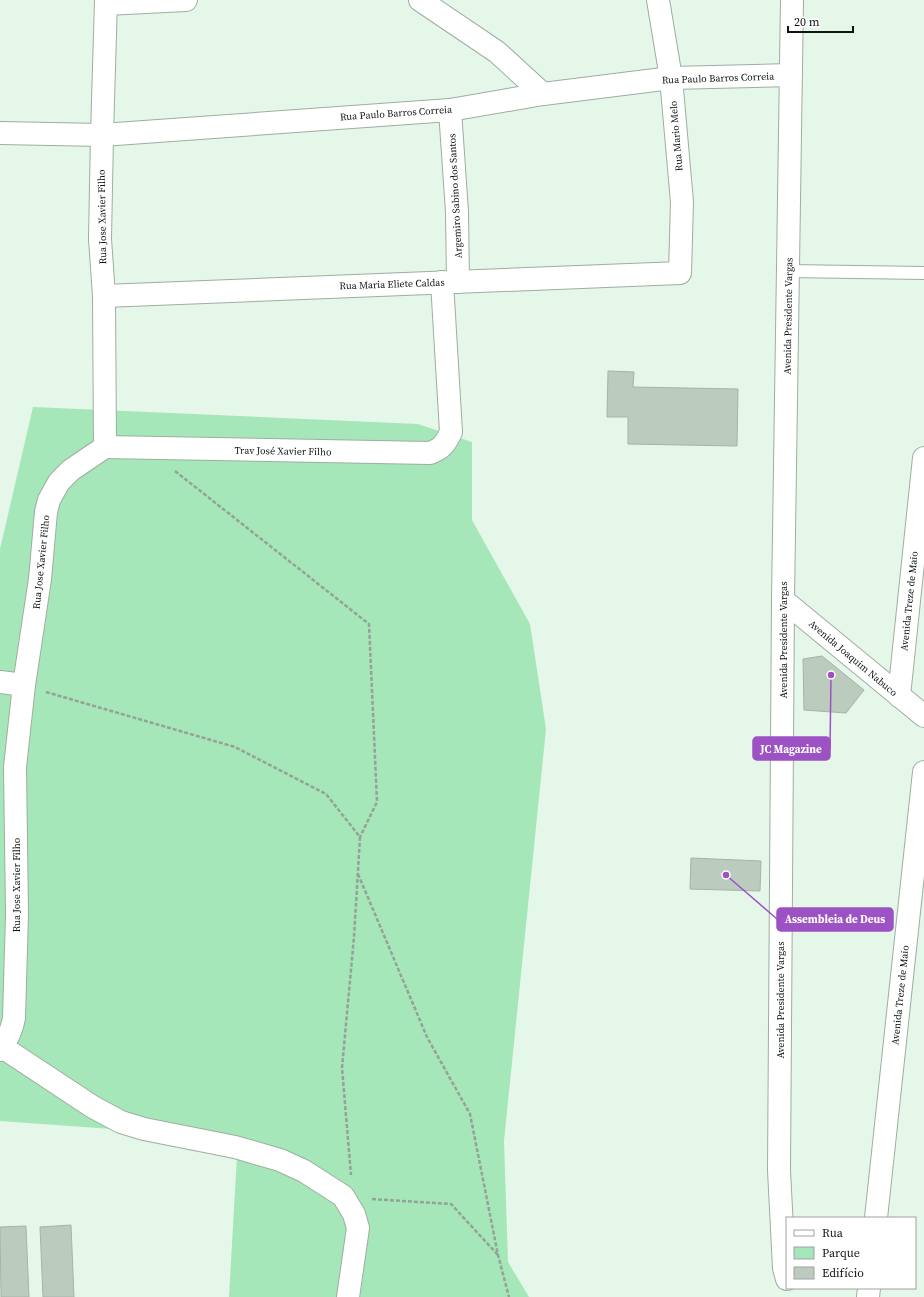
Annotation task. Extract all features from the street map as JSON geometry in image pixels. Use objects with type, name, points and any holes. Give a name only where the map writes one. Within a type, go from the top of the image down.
[{"type":"street","points":[[106,2],[186,0]]},
{"type":"street","points":[[420,0],[497,52],[543,94]]},
{"type":"street","name":"Rua Mario Melo","points":[[658,0],[671,78],[682,202],[680,273]]},
{"type":"street","name":"Avenida Presidente Vargas","points":[[786,1275],[784,1268],[779,1170],[783,600],[792,0]]},
{"type":"street","name":"Rua Jose Xavier Filho","points":[[1,1049],[13,1027],[14,1018],[17,914],[15,767],[24,685],[40,579],[46,512],[49,500],[59,482],[71,470],[105,447],[104,296],[100,240],[106,2]]},
{"type":"street","name":"Rua Paulo Barros Correia","points":[[0,133],[102,135],[450,110],[543,94],[671,78],[791,75]]},
{"type":"street","name":"Argemiro Sabino dos Santos","points":[[450,110],[457,212],[450,282],[451,432]]},
{"type":"street","name":"Rua Maria Eliete Caldas","points":[[104,296],[680,273]]},
{"type":"street","name":"Trav José Xavier Filho","points":[[105,447],[430,453],[440,449],[444,445],[451,432]]},
{"type":"street","name":"Avenida Treze de Maio","points":[[898,696],[924,458]]},
{"type":"street","name":"Avenida Joaquim Nabuco","points":[[783,600],[924,716]]},
{"type":"street","points":[[0,682],[24,685]]},
{"type":"street","name":"Avenida Treze de Maio","points":[[876,1217],[924,772]]},
{"type":"street","points":[[1,1049],[93,1107],[121,1122],[144,1129],[235,1147],[280,1160],[304,1170],[343,1196],[354,1214],[358,1228],[348,1297]]},
{"type":"lane","points":[[788,271],[924,272]]},
{"type":"path","points":[[146,448],[369,624],[377,802],[360,837],[354,937],[342,1068],[351,1175]]},
{"type":"path","points":[[24,685],[235,748],[326,794],[360,837]]},
{"type":"path","points":[[358,874],[427,1037],[470,1114],[498,1255],[509,1297]]},
{"type":"path","points":[[354,1214],[353,1198],[451,1204],[498,1255]]},
{"type":"green space","points":[[33,407],[418,424],[472,442],[472,520],[530,624],[546,729],[504,1141],[508,1262],[529,1297],[229,1297],[238,1138],[0,1121],[0,549]]},
{"type":"building","points":[[608,371],[634,372],[633,387],[738,389],[737,446],[628,444],[628,417],[607,417]]},
{"type":"building","points":[[822,656],[864,690],[846,713],[804,710],[803,659]]},
{"type":"building","points":[[691,858],[761,861],[760,891],[690,889]]},
{"type":"building","points":[[71,1225],[74,1297],[43,1297],[40,1227]]},
{"type":"building","points":[[26,1226],[29,1297],[1,1297],[0,1227]]},
{"type":"place","name":"JC Magazine","points":[[831,675]]},
{"type":"place","name":"Assembleia de Deus","points":[[726,875]]}]
